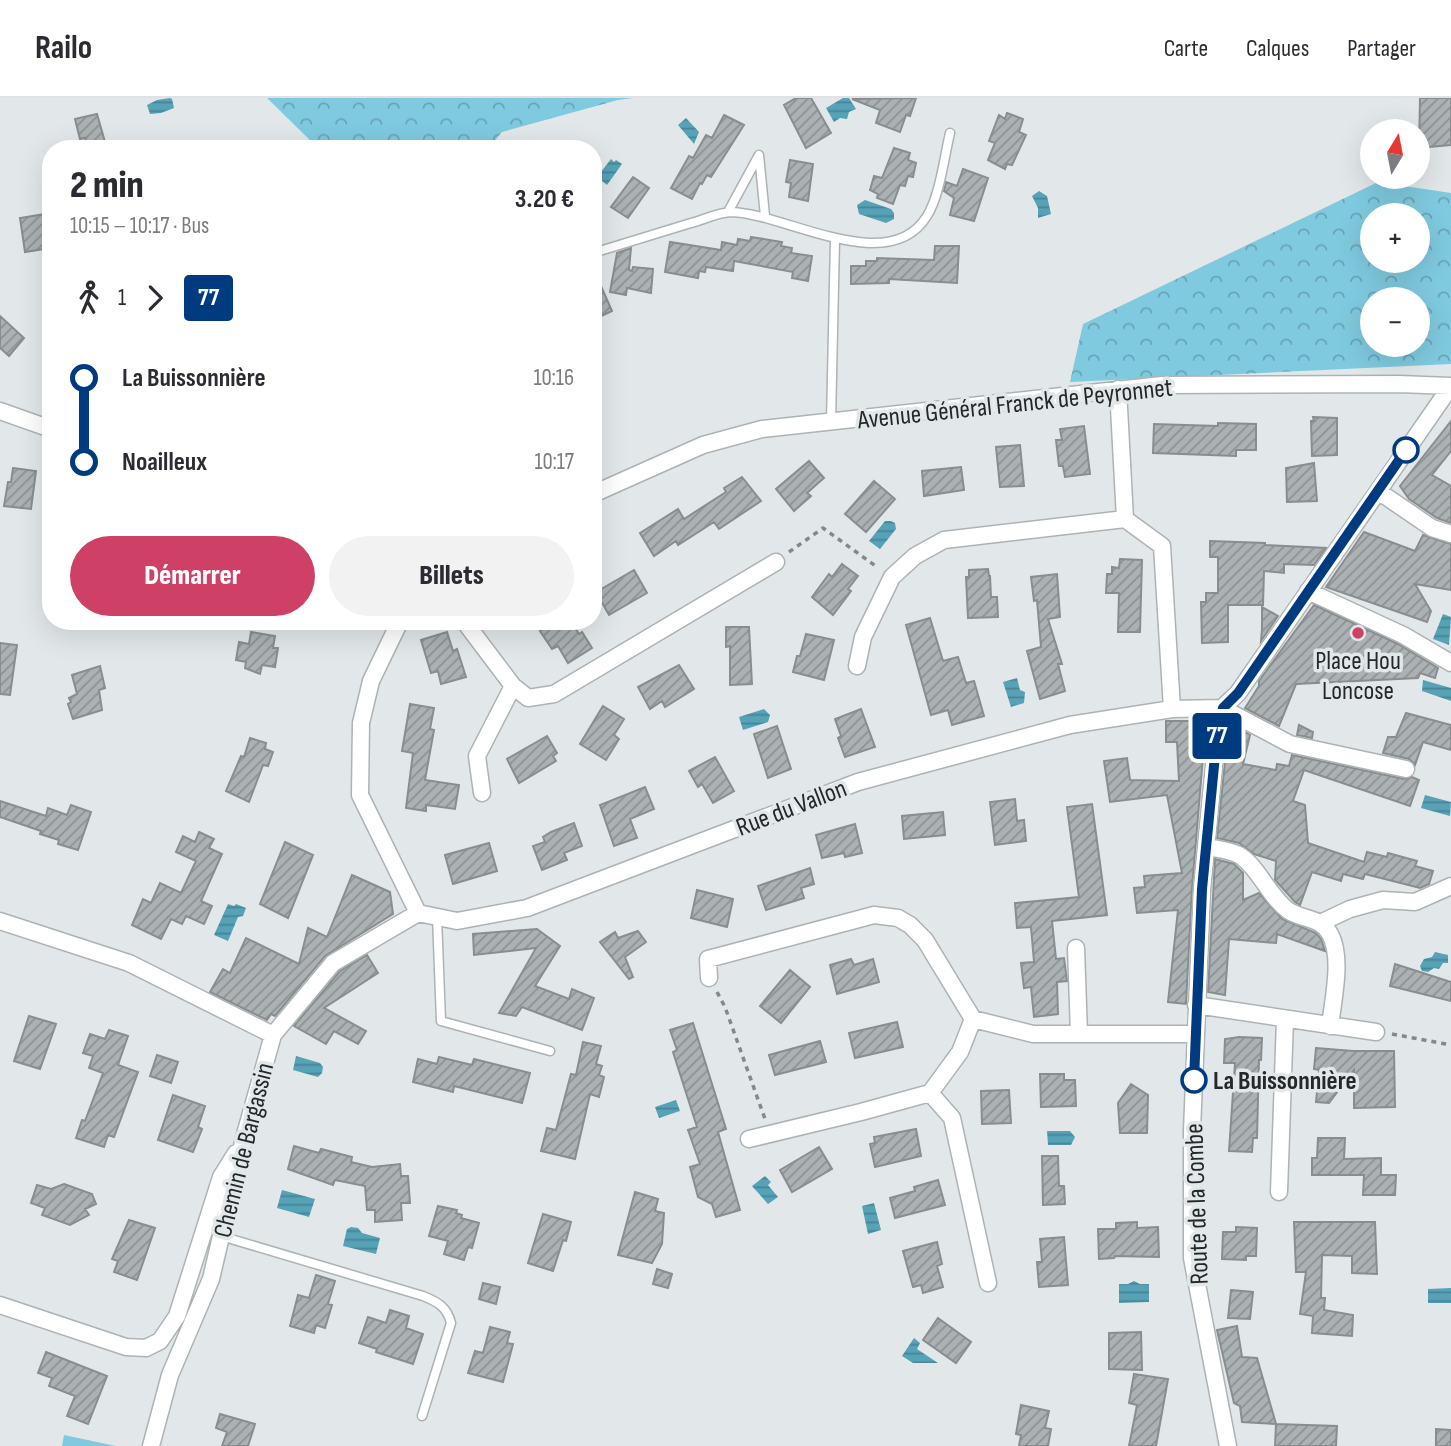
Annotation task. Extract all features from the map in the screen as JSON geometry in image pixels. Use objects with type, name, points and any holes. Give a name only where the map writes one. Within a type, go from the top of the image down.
[{"type":"street","name":"Avenue Général Franck de Peyronnet","points":[[602,490],[703,445],[762,429],[1162,385],[1451,386]]},
{"type":"street","points":[[1406,769],[1290,744],[1223,708],[1238,693],[1451,386]]},
{"type":"street","points":[[1118,389],[1125,519]]},
{"type":"street","points":[[0,411],[42,426]]},
{"type":"street","points":[[1378,491],[1432,528],[1451,534]]},
{"type":"street","points":[[857,666],[863,637],[892,577],[915,556],[944,540],[1125,519],[1162,545],[1171,709]]},
{"type":"street","points":[[471,630],[513,686],[528,698],[554,694],[776,562]]},
{"type":"street","points":[[1308,591],[1403,635],[1451,663]]},
{"type":"street","points":[[396,630],[371,681],[361,723],[360,794],[418,913]]},
{"type":"street","points":[[482,793],[477,756],[513,686]]},
{"type":"street","name":"Rue du Vallon","points":[[418,913],[457,921],[527,908],[858,782],[1070,725],[1171,709],[1223,708]]},
{"type":"street","name":"Route de la Combe","points":[[1223,708],[1217,735],[1202,889],[1195,1034],[1192,1258],[1228,1446]]},
{"type":"street","points":[[1207,847],[1237,853],[1251,863],[1259,878],[1289,911],[1320,923],[1330,934],[1335,950],[1336,973],[1330,1026]]},
{"type":"street","points":[[1320,923],[1350,909],[1383,900],[1415,902],[1451,886]]},
{"type":"street","name":"Chemin de Bargassin","points":[[151,1446],[170,1375],[211,1279],[244,1138],[273,1035],[333,963],[418,913]]},
{"type":"street","points":[[709,978],[708,959],[874,915],[884,915],[911,925],[925,940],[973,1019],[1033,1034],[1195,1034]]},
{"type":"street","points":[[0,921],[129,963],[273,1035]]},
{"type":"street","points":[[1076,948],[1079,1034]]},
{"type":"street","points":[[1196,1005],[1376,1032]]},
{"type":"street","points":[[749,1139],[930,1093],[960,1052],[973,1019]]},
{"type":"street","points":[[1279,1192],[1285,1019]]},
{"type":"street","points":[[930,1093],[952,1118],[988,1283]]},
{"type":"street","points":[[0,1305],[126,1348],[146,1348],[160,1341],[177,1316],[221,1177],[244,1138]]},
{"type":"lane","points":[[602,250],[729,212],[765,216],[835,239],[879,243],[896,241],[911,232],[927,216],[950,133]]},
{"type":"lane","points":[[729,212],[759,155],[765,216]]},
{"type":"lane","points":[[831,422],[835,239]]},
{"type":"lane","points":[[437,917],[441,1021],[550,1051]]},
{"type":"lane","points":[[221,1236],[424,1296],[441,1304],[449,1314],[451,1323],[422,1416]]},
{"type":"path","points":[[776,562],[823,528],[892,577]]},
{"type":"path","points":[[725,1007],[770,1135]]},
{"type":"path","points":[[1376,1032],[1451,1045]]},
{"type":"green space","points":[[267,98],[633,98],[502,132],[495,140],[310,140]]},
{"type":"green space","points":[[1363,189],[1424,189],[1451,193],[1451,364],[1070,382],[1083,324]]},
{"type":"green space","points":[[64,1435],[116,1446],[62,1446]]},
{"type":"shaded area","points":[[170,98],[174,108],[150,114],[147,105]]},
{"type":"shaded area","points":[[843,98],[849,98],[856,109],[849,112],[847,119],[840,118],[834,122],[826,108]]},
{"type":"shaded area","points":[[686,118],[699,132],[694,144],[678,125]]},
{"type":"shaded area","points":[[611,159],[622,164],[607,185],[602,181],[602,171]]},
{"type":"shaded area","points":[[1039,191],[1047,196],[1051,214],[1038,218],[1038,208],[1032,196]]},
{"type":"shaded area","points":[[865,200],[891,209],[894,219],[886,223],[859,214],[857,205]]},
{"type":"shaded area","points":[[885,521],[895,523],[896,529],[880,549],[869,541]]},
{"type":"shaded area","points":[[1443,614],[1451,617],[1449,645],[1433,639]]},
{"type":"shaded area","points":[[1017,678],[1020,690],[1025,692],[1024,703],[1011,707],[1003,682]]},
{"type":"shaded area","points":[[1423,680],[1451,688],[1451,701],[1422,691]]},
{"type":"shaded area","points":[[764,709],[770,715],[768,722],[743,730],[739,717]]},
{"type":"shaded area","points":[[1425,795],[1451,802],[1450,816],[1421,808]]},
{"type":"shaded area","points":[[228,904],[246,908],[243,916],[238,917],[228,941],[214,935]]},
{"type":"shaded area","points":[[1435,952],[1448,955],[1448,963],[1443,963],[1439,969],[1422,971],[1420,966],[1424,959],[1432,957]]},
{"type":"shaded area","points":[[296,1056],[320,1063],[323,1067],[322,1073],[318,1077],[293,1070]]},
{"type":"shaded area","points":[[676,1100],[680,1111],[659,1118],[655,1107]]},
{"type":"shaded area","points":[[1047,1131],[1070,1131],[1075,1137],[1071,1145],[1048,1145]]},
{"type":"shaded area","points":[[765,1176],[771,1182],[768,1185],[778,1197],[768,1204],[752,1186]]},
{"type":"shaded area","points":[[282,1190],[315,1199],[309,1217],[277,1208]]},
{"type":"shaded area","points":[[874,1203],[881,1230],[868,1234],[862,1206]]},
{"type":"shaded area","points":[[351,1227],[380,1238],[376,1254],[343,1246],[347,1229]]},
{"type":"shaded area","points":[[1134,1281],[1149,1284],[1149,1302],[1119,1303],[1119,1284]]},
{"type":"shaded area","points":[[1451,1288],[1451,1303],[1428,1303],[1428,1289]]},
{"type":"shaded area","points":[[914,1338],[920,1343],[917,1349],[938,1363],[913,1363],[902,1356]]},
{"type":"building","points":[[796,98],[811,98],[831,133],[806,148],[784,105]]},
{"type":"building","points":[[916,98],[910,116],[906,115],[900,132],[876,123],[880,110],[852,99]]},
{"type":"building","points":[[1420,98],[1451,98],[1451,145],[1430,147],[1430,119],[1420,119]]},
{"type":"building","points":[[1007,113],[1023,119],[1019,132],[1026,135],[1012,165],[1007,164],[1005,169],[988,160],[995,143],[989,141],[999,115],[1005,119]]},
{"type":"building","points":[[97,114],[104,140],[80,139],[75,119]]},
{"type":"building","points":[[724,115],[744,125],[711,177],[707,175],[702,184],[700,183],[692,199],[671,188],[689,156],[693,158],[706,135],[712,138]]},
{"type":"building","points":[[894,148],[910,153],[908,160],[916,163],[913,177],[908,176],[905,186],[900,185],[893,204],[877,198],[878,194],[870,190],[874,176],[882,178]]},
{"type":"building","points":[[790,160],[813,164],[808,201],[789,197],[791,183],[786,182]]},
{"type":"building","points":[[963,169],[988,178],[974,221],[950,215],[954,198],[944,191],[946,182],[957,186]]},
{"type":"building","points":[[633,177],[649,188],[628,218],[611,207]]},
{"type":"building","points":[[42,214],[42,249],[25,252],[20,218]]},
{"type":"building","points":[[751,237],[782,242],[781,246],[792,248],[791,253],[812,256],[808,281],[792,278],[793,272],[734,261],[733,271],[706,267],[705,272],[699,271],[698,278],[665,272],[670,242],[721,250],[722,242],[737,245],[738,239],[750,241]]},
{"type":"building","points":[[935,246],[959,246],[957,283],[889,279],[889,283],[851,284],[851,266],[866,266],[866,261],[877,261],[877,258],[934,260]]},
{"type":"building","points":[[631,248],[629,270],[632,271],[633,267],[653,269],[651,293],[627,288],[626,295],[610,292],[617,253]]},
{"type":"building","points":[[602,288],[612,311],[602,316]]},
{"type":"building","points":[[0,316],[24,338],[9,356],[0,348]]},
{"type":"building","points":[[1313,417],[1337,418],[1337,455],[1312,456]]},
{"type":"building","points":[[1451,421],[1451,451],[1432,475],[1451,486],[1451,523],[1437,518],[1409,499],[1400,486]]},
{"type":"building","points":[[1218,423],[1256,424],[1256,450],[1236,450],[1236,456],[1153,453],[1154,424],[1218,426]]},
{"type":"building","points":[[1084,426],[1090,474],[1065,477],[1063,466],[1059,466],[1056,440],[1062,440],[1060,429]]},
{"type":"building","points":[[1020,445],[1024,486],[1000,487],[996,447]]},
{"type":"building","points":[[809,461],[824,478],[807,493],[811,496],[794,511],[776,489]]},
{"type":"building","points":[[1314,463],[1317,501],[1287,502],[1286,468]]},
{"type":"building","points":[[961,467],[964,490],[924,496],[922,471]]},
{"type":"building","points":[[13,468],[36,471],[31,509],[4,506]]},
{"type":"building","points":[[742,477],[761,501],[719,529],[714,522],[678,545],[676,541],[654,556],[640,533],[678,509],[684,519],[726,492],[724,488]]},
{"type":"building","points":[[874,481],[895,499],[866,532],[845,514]]},
{"type":"building","points":[[1364,532],[1415,551],[1423,535],[1451,544],[1451,590],[1415,584],[1431,611],[1427,622],[1326,587]]},
{"type":"building","points":[[1210,541],[1326,548],[1314,565],[1284,564],[1284,573],[1264,571],[1263,605],[1228,605],[1228,642],[1202,643],[1201,602],[1206,602],[1206,593],[1218,593],[1218,557],[1210,557]]},
{"type":"building","points":[[1120,559],[1142,560],[1140,632],[1118,632],[1119,593],[1106,593],[1107,574],[1112,574],[1112,567],[1119,568]]},
{"type":"building","points":[[842,564],[858,576],[848,589],[851,591],[833,615],[812,597],[829,574],[832,577]]},
{"type":"building","points":[[988,569],[991,597],[997,597],[998,617],[968,618],[966,577],[969,577],[969,570]]},
{"type":"building","points":[[634,570],[647,593],[609,615],[602,603],[602,589]]},
{"type":"building","points":[[1057,574],[1060,617],[1048,619],[1062,664],[1058,664],[1065,691],[1040,699],[1027,651],[1041,647],[1037,600],[1034,601],[1031,577]]},
{"type":"building","points":[[1314,605],[1398,644],[1438,668],[1435,678],[1420,673],[1418,678],[1296,684],[1279,726],[1245,708],[1259,686],[1259,681]]},
{"type":"building","points":[[1262,607],[1278,616],[1261,641],[1262,629]]},
{"type":"building","points":[[930,618],[943,661],[958,657],[966,683],[974,681],[984,716],[952,725],[948,710],[931,715],[906,625]]},
{"type":"building","points":[[726,627],[749,627],[752,684],[730,685],[730,646],[726,647]]},
{"type":"building","points":[[577,630],[579,634],[582,632],[592,648],[568,663],[558,646],[552,649],[540,631]]},
{"type":"building","points":[[251,632],[275,636],[273,648],[278,648],[275,667],[262,665],[260,674],[245,668],[246,662],[236,660],[239,642],[249,644]]},
{"type":"building","points":[[447,632],[453,651],[457,649],[466,677],[441,684],[438,671],[431,673],[421,640]]},
{"type":"building","points":[[806,634],[834,640],[824,680],[793,672]]},
{"type":"building","points":[[0,643],[17,645],[10,695],[0,694]]},
{"type":"building","points":[[679,665],[694,689],[665,707],[662,701],[650,709],[638,687]]},
{"type":"building","points":[[100,666],[105,688],[99,690],[102,710],[73,719],[68,704],[71,702],[69,698],[77,694],[72,675]]},
{"type":"building","points":[[410,704],[434,708],[430,729],[434,730],[425,780],[459,785],[455,809],[426,805],[426,811],[406,808],[413,753],[402,751]]},
{"type":"building","points":[[603,706],[624,719],[614,735],[619,739],[606,760],[580,744]]},
{"type":"building","points":[[861,709],[875,747],[845,757],[835,719]]},
{"type":"building","points":[[1406,713],[1451,725],[1451,750],[1423,742],[1415,765],[1409,759],[1383,753],[1388,737],[1396,737]]},
{"type":"building","points":[[1166,721],[1206,721],[1192,888],[1186,1004],[1168,1002],[1178,910],[1137,913],[1134,888],[1145,887],[1144,876],[1182,873],[1167,795],[1110,802],[1104,761],[1127,758],[1130,780],[1179,781],[1177,742],[1166,742]]},
{"type":"building","points":[[1299,725],[1313,732],[1312,738],[1297,735]]},
{"type":"building","points":[[777,726],[791,769],[768,778],[754,734]]},
{"type":"building","points":[[1234,726],[1250,735],[1243,764],[1276,770],[1277,764],[1289,766],[1292,755],[1419,780],[1410,806],[1304,770],[1293,801],[1305,805],[1308,843],[1364,862],[1367,852],[1387,857],[1388,853],[1417,861],[1415,866],[1433,871],[1429,884],[1420,888],[1365,874],[1363,879],[1343,874],[1341,881],[1312,872],[1300,905],[1295,902],[1275,880],[1276,861],[1254,854],[1239,843],[1217,838],[1227,743]]},
{"type":"building","points":[[547,736],[557,753],[553,756],[556,761],[519,783],[507,759]]},
{"type":"building","points":[[250,738],[266,743],[265,749],[273,752],[268,766],[263,765],[249,802],[226,791],[241,756],[244,757]]},
{"type":"building","points":[[715,757],[734,791],[713,803],[702,784],[698,787],[689,771]]},
{"type":"building","points":[[645,787],[654,809],[630,819],[637,838],[614,846],[600,805]]},
{"type":"building","points":[[1015,799],[1017,821],[1024,820],[1026,841],[995,845],[990,802]]},
{"type":"building","points":[[0,801],[46,816],[48,808],[67,815],[71,805],[91,812],[78,850],[58,844],[59,840],[40,834],[41,831],[0,817]]},
{"type":"building","points":[[1092,804],[1107,915],[1052,921],[1056,959],[1064,958],[1067,981],[1057,982],[1058,1014],[1034,1017],[1031,987],[1024,988],[1021,963],[1034,962],[1031,927],[1017,928],[1015,903],[1079,897],[1067,807]]},
{"type":"building","points":[[943,812],[945,835],[904,839],[902,816]]},
{"type":"building","points":[[574,823],[582,846],[564,853],[567,860],[542,870],[533,846],[545,842],[543,837],[551,832]]},
{"type":"building","points":[[855,824],[862,853],[845,857],[844,853],[822,858],[816,835]]},
{"type":"building","points":[[199,832],[214,839],[209,848],[222,854],[201,901],[212,906],[204,924],[186,916],[182,924],[171,919],[161,939],[132,925],[143,899],[151,903],[160,883],[181,893],[196,861],[176,852],[183,836],[195,842]]},
{"type":"building","points":[[285,842],[313,855],[288,918],[260,904]]},
{"type":"building","points":[[489,843],[497,871],[453,884],[445,855]]},
{"type":"building","points":[[1215,859],[1234,864],[1243,873],[1243,900],[1259,893],[1282,919],[1316,933],[1325,951],[1277,934],[1276,943],[1229,939],[1225,995],[1208,992]]},
{"type":"building","points":[[810,868],[814,884],[801,888],[804,898],[766,910],[758,886]]},
{"type":"building","points":[[352,875],[390,892],[393,914],[325,956],[275,1016],[271,1014],[267,1020],[210,992],[223,969],[230,973],[246,938],[299,964],[308,928],[327,937]]},
{"type":"building","points":[[697,890],[733,899],[727,927],[691,918]]},
{"type":"building","points":[[537,929],[560,946],[535,986],[569,999],[572,989],[594,998],[582,1030],[522,1007],[516,1016],[499,1013],[536,948],[474,955],[473,934]]},
{"type":"building","points":[[638,931],[646,942],[625,957],[633,977],[629,979],[600,942],[615,932],[618,938]]},
{"type":"building","points":[[367,955],[378,973],[324,1008],[366,1031],[358,1044],[334,1031],[326,1044],[294,1026],[340,971]]},
{"type":"building","points":[[851,959],[854,965],[873,959],[879,982],[837,994],[830,965]]},
{"type":"building","points":[[1395,964],[1451,982],[1451,1001],[1390,986]]},
{"type":"building","points":[[790,970],[810,987],[781,1023],[760,1006]]},
{"type":"building","points":[[29,1016],[56,1024],[40,1069],[14,1061]]},
{"type":"building","points":[[897,1022],[903,1047],[855,1058],[849,1033]]},
{"type":"building","points":[[693,1023],[726,1129],[718,1132],[740,1210],[716,1217],[712,1204],[698,1197],[690,1167],[700,1164],[688,1130],[697,1127],[673,1052],[677,1050],[670,1030]]},
{"type":"building","points":[[109,1030],[128,1036],[118,1065],[138,1072],[114,1137],[108,1135],[104,1147],[76,1138],[103,1073],[89,1068],[93,1056],[83,1053],[90,1034],[105,1039]]},
{"type":"building","points":[[1262,1038],[1257,1138],[1253,1138],[1252,1152],[1229,1151],[1235,1063],[1224,1063],[1225,1039]]},
{"type":"building","points":[[820,1041],[826,1062],[775,1075],[769,1055]]},
{"type":"building","points":[[583,1042],[601,1046],[596,1064],[602,1066],[599,1075],[604,1077],[599,1097],[590,1094],[575,1159],[541,1151],[547,1128],[556,1130],[571,1074],[576,1075]]},
{"type":"building","points":[[1316,1048],[1394,1051],[1395,1107],[1354,1108],[1354,1070],[1329,1103],[1316,1102],[1319,1070],[1314,1069]]},
{"type":"building","points":[[157,1055],[178,1062],[171,1083],[150,1076]]},
{"type":"building","points":[[439,1057],[472,1065],[474,1059],[530,1073],[522,1103],[454,1086],[453,1092],[413,1082],[418,1059],[437,1064]]},
{"type":"building","points":[[1040,1074],[1064,1074],[1064,1080],[1075,1080],[1076,1106],[1041,1107]]},
{"type":"building","points":[[1131,1084],[1148,1095],[1147,1133],[1120,1133],[1118,1103]]},
{"type":"building","points":[[1009,1090],[1011,1123],[982,1124],[981,1091]]},
{"type":"building","points":[[173,1095],[205,1106],[198,1127],[202,1129],[193,1152],[158,1140]]},
{"type":"building","points":[[916,1129],[921,1156],[875,1167],[870,1144],[875,1143],[874,1137]]},
{"type":"building","points":[[1318,1138],[1345,1138],[1344,1159],[1381,1158],[1381,1175],[1396,1175],[1395,1195],[1363,1195],[1364,1175],[1312,1175],[1312,1158],[1317,1158]]},
{"type":"building","points":[[294,1146],[319,1153],[321,1149],[352,1157],[351,1162],[372,1167],[400,1164],[401,1176],[408,1176],[410,1203],[401,1203],[402,1220],[375,1222],[375,1210],[367,1210],[365,1186],[335,1180],[333,1185],[288,1169]]},
{"type":"building","points":[[819,1147],[832,1169],[792,1192],[780,1170]]},
{"type":"building","points":[[1042,1156],[1058,1156],[1059,1186],[1064,1186],[1065,1204],[1043,1205]]},
{"type":"building","points":[[938,1180],[945,1205],[895,1218],[890,1198],[915,1191],[914,1187]]},
{"type":"building","points":[[64,1184],[92,1194],[96,1204],[85,1209],[89,1215],[70,1225],[42,1215],[45,1208],[31,1203],[37,1185],[51,1189]]},
{"type":"building","points":[[635,1192],[658,1199],[655,1211],[664,1213],[662,1244],[652,1263],[618,1255]]},
{"type":"building","points":[[438,1206],[457,1210],[456,1213],[462,1215],[461,1218],[479,1223],[472,1248],[468,1247],[464,1260],[444,1254],[448,1241],[429,1236]]},
{"type":"building","points":[[543,1214],[571,1222],[553,1271],[528,1263]]},
{"type":"building","points":[[129,1220],[155,1228],[137,1280],[114,1272],[118,1261],[112,1259]]},
{"type":"building","points":[[1137,1222],[1137,1228],[1158,1227],[1159,1257],[1115,1256],[1099,1259],[1098,1229],[1116,1229],[1116,1223]]},
{"type":"building","points":[[1294,1222],[1375,1222],[1377,1274],[1352,1273],[1352,1256],[1322,1255],[1321,1298],[1325,1298],[1324,1310],[1353,1315],[1352,1336],[1312,1333],[1313,1316],[1300,1314],[1306,1272],[1296,1272]]},
{"type":"building","points":[[1236,1227],[1257,1228],[1256,1256],[1246,1256],[1246,1260],[1222,1259],[1223,1232],[1236,1232]]},
{"type":"building","points":[[1064,1237],[1068,1285],[1039,1287],[1037,1262],[1042,1262],[1040,1239]]},
{"type":"building","points":[[937,1242],[942,1264],[937,1266],[943,1287],[923,1293],[921,1285],[913,1287],[903,1251]]},
{"type":"building","points":[[657,1269],[672,1274],[668,1288],[653,1284]]},
{"type":"building","points":[[316,1275],[335,1281],[325,1328],[316,1325],[314,1333],[290,1326],[298,1295],[309,1298]]},
{"type":"building","points":[[483,1283],[500,1287],[496,1304],[479,1299]]},
{"type":"building","points":[[1231,1290],[1253,1292],[1250,1319],[1228,1318]]},
{"type":"building","points":[[390,1310],[409,1316],[406,1328],[423,1334],[413,1364],[376,1352],[377,1349],[359,1343],[368,1317],[386,1323]]},
{"type":"building","points":[[938,1318],[971,1342],[956,1363],[923,1340]]},
{"type":"building","points":[[1237,1326],[1242,1357],[1257,1358],[1276,1424],[1242,1422],[1240,1406],[1234,1403],[1217,1330]]},
{"type":"building","points":[[490,1327],[510,1332],[507,1343],[513,1344],[503,1382],[468,1373],[475,1351],[483,1353]]},
{"type":"building","points":[[1141,1332],[1142,1370],[1109,1369],[1109,1333]]},
{"type":"building","points":[[46,1352],[107,1376],[88,1424],[67,1416],[75,1396],[49,1386],[52,1378],[38,1373]]},
{"type":"building","points":[[1134,1374],[1168,1379],[1156,1446],[1129,1446],[1137,1405],[1129,1403]]},
{"type":"building","points":[[1021,1405],[1049,1411],[1045,1428],[1051,1429],[1048,1446],[1019,1446],[1021,1435],[1016,1434]]},
{"type":"building","points":[[220,1414],[255,1424],[248,1446],[222,1446],[227,1432],[216,1428]]},
{"type":"building","points":[[1276,1424],[1337,1426],[1336,1446],[1275,1446]]},
{"type":"building","points":[[1436,1429],[1451,1430],[1451,1446],[1436,1446]]},
{"type":"bus line","name":"77","points":[[1194,1080],[1202,889],[1217,735],[1223,708],[1238,693],[1406,450]]},
{"type":"place","name":"Place Hou Loncose","points":[[1358,633]]},
{"type":"place","name":"La Buissonnière","points":[[1194,1080]]}]
